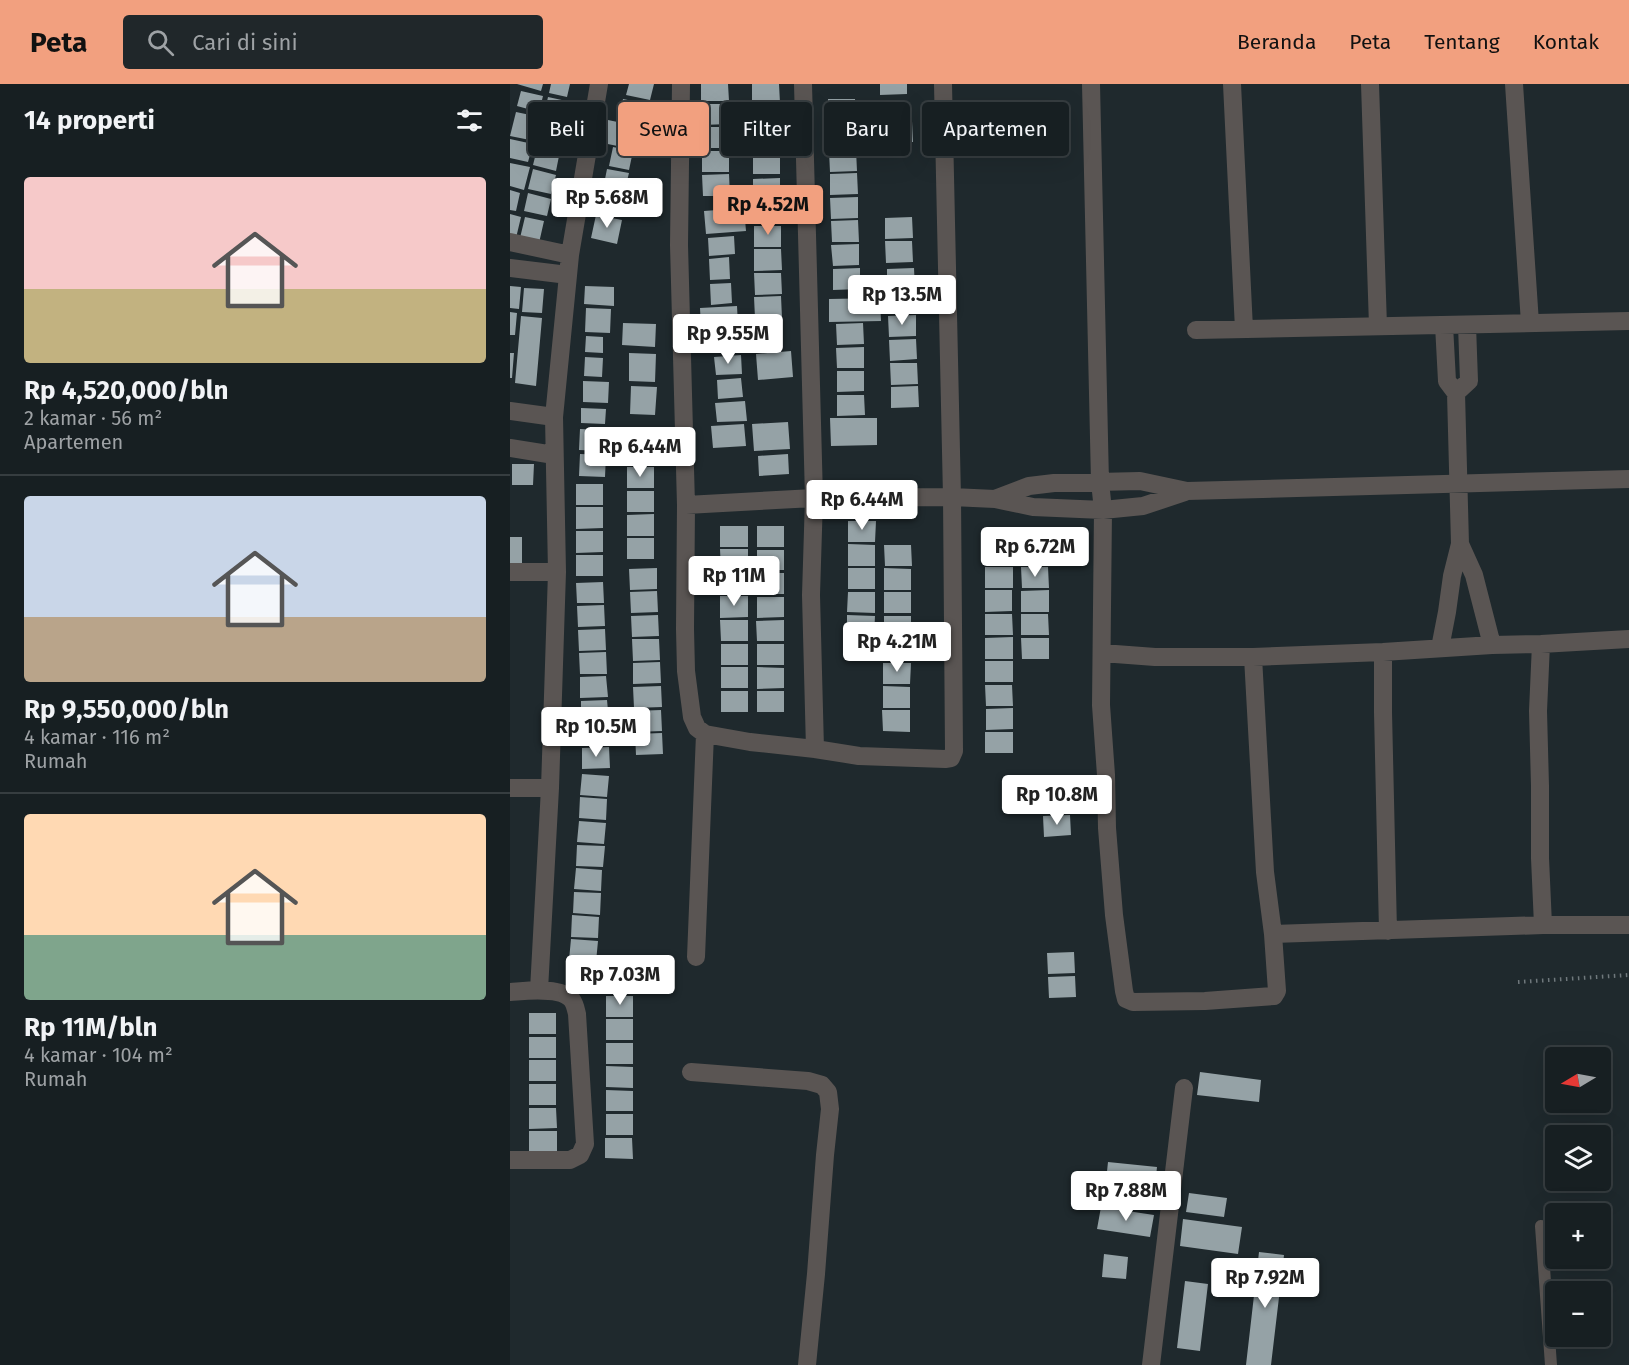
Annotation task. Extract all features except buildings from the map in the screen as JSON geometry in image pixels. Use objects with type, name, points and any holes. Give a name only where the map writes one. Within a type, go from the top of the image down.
[{"type":"street","points":[[539,990],[550,788],[557,572],[554,417],[570,255],[599,84]]},
{"type":"street","points":[[681,84],[679,245],[686,505],[686,671],[692,717],[697,728],[705,734],[750,742],[859,756],[945,759],[951,758],[954,751],[952,497],[943,84]]},
{"type":"street","points":[[803,84],[814,498],[811,595],[815,749]]},
{"type":"street","points":[[1091,84],[1100,482],[1103,510],[1101,705],[1114,915],[1124,991],[1126,999],[1133,1002],[1205,1001],[1274,996],[1277,992],[1265,872],[1253,657]]},
{"type":"street","points":[[1232,84],[1244,329]]},
{"type":"street","points":[[1370,84],[1378,326]]},
{"type":"street","points":[[1514,84],[1530,323]]},
{"type":"street","points":[[510,242],[570,255]]},
{"type":"street","points":[[510,268],[568,275]]},
{"type":"street","points":[[1196,330],[1629,321]]},
{"type":"street","points":[[1440,648],[1452,576],[1460,544],[1456,393],[1447,381],[1444,325]]},
{"type":"street","points":[[1456,393],[1469,381],[1467,325]]},
{"type":"street","points":[[510,411],[554,417]]},
{"type":"street","points":[[510,448],[554,455]]},
{"type":"street","points":[[995,499],[1029,486],[1054,483],[1140,482],[1187,491],[1629,479]]},
{"type":"street","points":[[686,505],[814,498],[952,497],[995,499],[1033,507],[1103,510],[1143,506],[1187,491]]},
{"type":"street","points":[[1460,544],[1474,575],[1492,645]]},
{"type":"street","points":[[510,572],[557,572]]},
{"type":"street","points":[[1102,653],[1155,657],[1253,657],[1629,639]]},
{"type":"street","points":[[1541,644],[1538,711],[1543,925]]},
{"type":"street","points":[[1383,652],[1388,931]]},
{"type":"street","points":[[696,957],[705,734]]},
{"type":"street","points":[[510,788],[550,788]]},
{"type":"street","points":[[1273,934],[1543,925],[1629,925]]},
{"type":"street","points":[[510,992],[539,990],[564,994],[573,1001],[577,1014],[585,1144],[580,1155],[570,1160],[510,1160]]},
{"type":"street","points":[[691,1072],[808,1081],[822,1085],[828,1092],[830,1109],[807,1365]]},
{"type":"street","points":[[1151,1365],[1184,1088]]},
{"type":"lane","points":[[1541,1227],[1551,1365]]},
{"type":"path","points":[[1518,982],[1629,975]]}]
